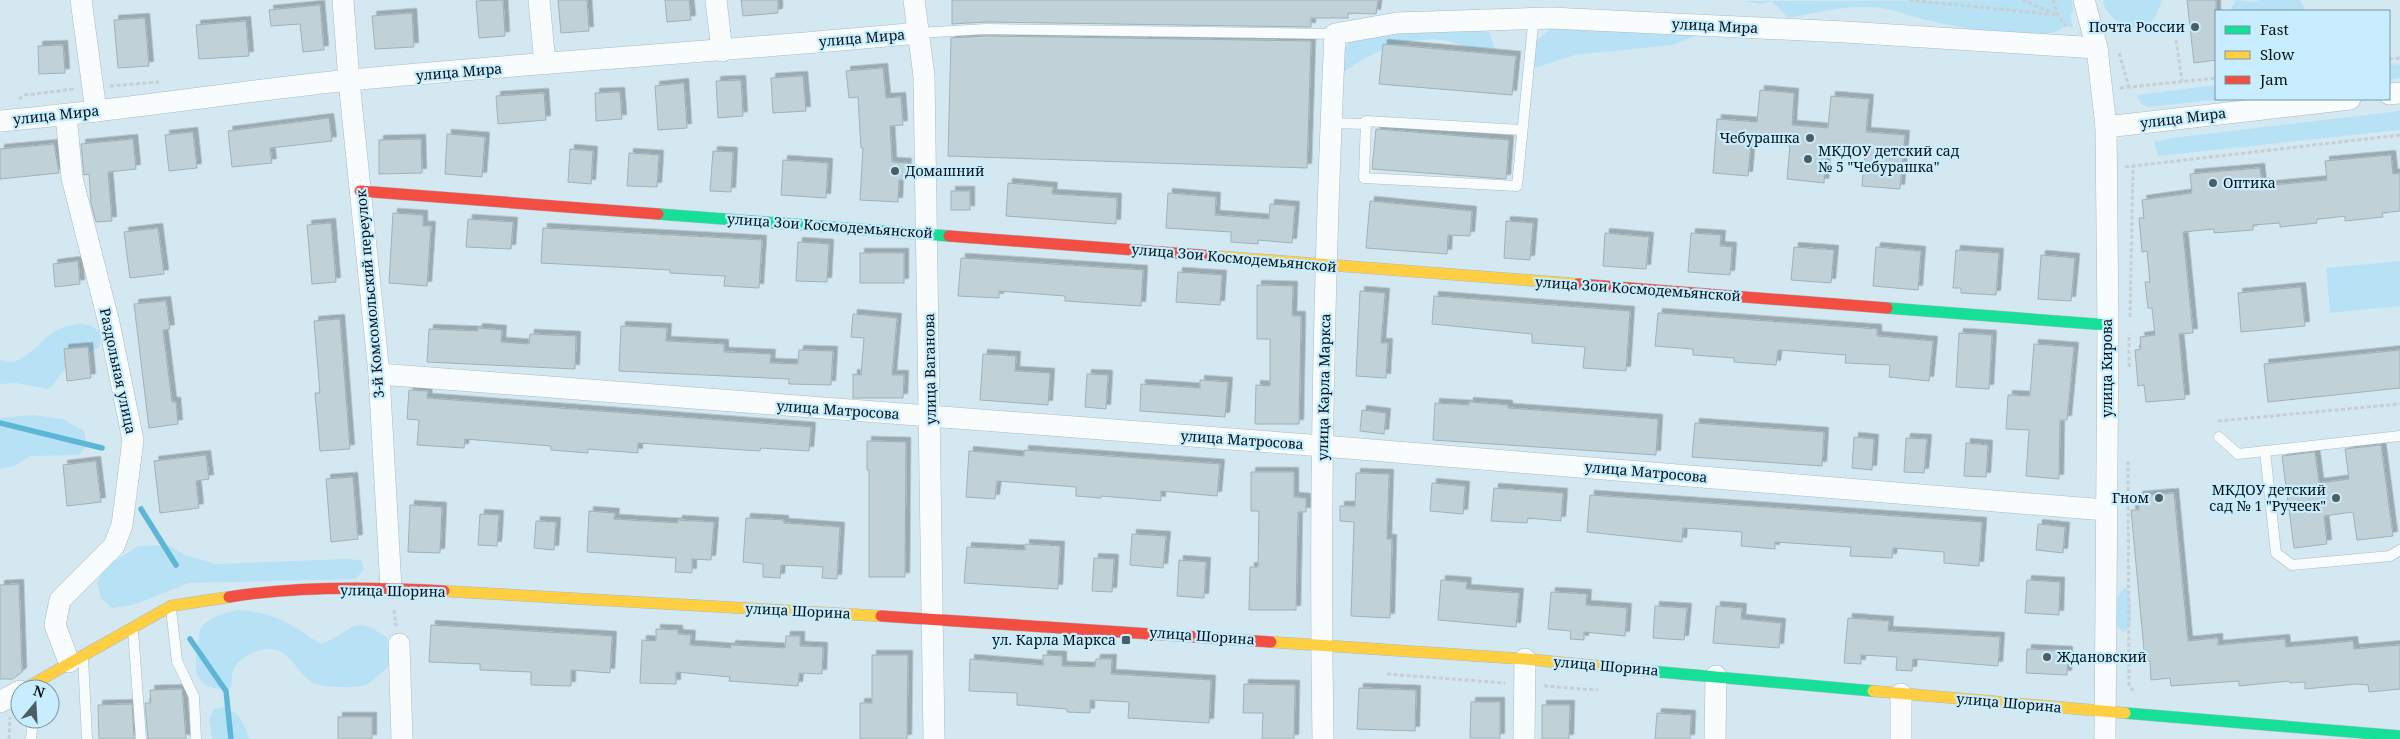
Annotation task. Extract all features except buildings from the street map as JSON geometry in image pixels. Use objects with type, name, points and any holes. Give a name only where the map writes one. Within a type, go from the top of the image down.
[{"type":"street","points":[[81,0],[96,111]]},
{"type":"street","name":"3-й Комсомольский переулок","points":[[343,0],[378,374],[391,588]]},
{"type":"street","points":[[539,0],[545,64]]},
{"type":"street","points":[[716,0],[722,51]]},
{"type":"street","name":"улица Ваганова","points":[[914,0],[924,76],[928,233],[934,739]]},
{"type":"street","name":"улица Кирова","points":[[2084,0],[2096,48],[2106,127],[2108,325],[2105,510],[2105,739]]},
{"type":"street","name":"улица Мира","points":[[1335,34],[1397,23],[1534,19],[1845,32],[2096,48]]},
{"type":"street","name":"улица Мира","points":[[0,121],[66,115],[349,80],[722,51],[918,33]]},
{"type":"street","name":"улица Карла Маркса","points":[[1323,739],[1321,644],[1325,265],[1335,34]]},
{"type":"street","name":"улица Мира","points":[[2106,127],[2341,100]]},
{"type":"street","name":"Раздольная улица","points":[[66,115],[72,178],[109,323],[133,440],[122,524],[114,546],[60,600],[55,625],[76,658]]},
{"type":"street","name":"улица Зои Космодемьянской","points":[[360,191],[928,233],[2108,325]]},
{"type":"street","name":"улица Матросова","points":[[378,374],[1323,446],[2105,510]]},
{"type":"street","name":"улица Шорина","points":[[43,679],[133,626],[170,606],[187,601],[254,593],[391,588],[933,619],[1525,659],[2104,711],[2318,734],[2400,736]]},
{"type":"street","points":[[399,644],[402,739]]},
{"type":"street","points":[[1524,739],[1525,659]]},
{"type":"street","points":[[1715,739],[1716,676]]},
{"type":"street","points":[[1900,739],[1901,694]]},
{"type":"lane","points":[[1365,124],[1364,178],[1517,186],[1534,19]]},
{"type":"lane","points":[[918,33],[986,29],[1335,34]]},
{"type":"lane","points":[[1331,123],[1365,124],[1366,121],[1522,130]]},
{"type":"lane","points":[[2219,437],[2238,454],[2400,436]]},
{"type":"lane","points":[[2265,451],[2276,553],[2292,565],[2390,556],[2400,550]]},
{"type":"lane","points":[[170,606],[177,661],[194,697],[196,739]]},
{"type":"lane","points":[[133,626],[141,739]]},
{"type":"lane","points":[[76,658],[87,739]]},
{"type":"path","points":[[1909,0],[2058,15]]},
{"type":"path","points":[[2022,0],[2058,15]]},
{"type":"path","points":[[2053,0],[2058,15]]},
{"type":"path","points":[[2176,40],[2182,81]]},
{"type":"path","points":[[2107,171],[2133,166],[2400,134]]},
{"type":"path","points":[[2129,375],[2130,212],[2133,166]]},
{"type":"path","points":[[2218,421],[2400,404]]},
{"type":"path","points":[[2128,452],[2129,686],[2135,692]]},
{"type":"path","points":[[391,588],[399,644]]},
{"type":"shaded area","points":[[2072,0],[2073,11],[2070,16],[2073,27],[2064,26],[2054,32],[2039,35],[1996,33],[1953,26],[1887,9],[1870,7],[1835,9],[1788,18],[1772,1],[1761,4],[1745,1]]},
{"type":"shaded area","points":[[2103,0],[2162,1],[2155,17],[2147,27],[2141,29],[2126,26],[2113,18]]},
{"type":"shaded area","points":[[2236,0],[2253,2],[2260,0],[2300,0],[2305,9],[2305,10],[2231,10]]},
{"type":"shaded area","points":[[1431,11],[1489,32],[1495,49],[1472,48],[1449,41],[1429,39],[1402,43],[1364,59],[1342,73],[1339,57],[1356,33],[1394,18]]},
{"type":"shaded area","points":[[1554,26],[1698,35],[1672,45],[1575,55],[1532,69],[1531,45]]},
{"type":"shaded area","points":[[2400,64],[2400,78],[2390,80],[2390,65]]},
{"type":"shaded area","points":[[2215,85],[2215,100],[2148,107],[2141,104],[2137,95]]},
{"type":"shaded area","points":[[2400,111],[2400,130],[2158,156],[2154,142],[2172,138]]},
{"type":"shaded area","points":[[2400,261],[2400,306],[2330,313],[2326,268]]},
{"type":"shaded area","points":[[78,324],[92,326],[98,331],[100,346],[93,351],[79,350],[51,387],[47,389],[16,383],[0,384],[0,359],[7,362],[22,358],[55,331],[66,326]]},
{"type":"shaded area","points":[[33,415],[63,419],[84,431],[86,441],[84,449],[79,455],[30,456],[15,466],[0,469],[0,418]]},
{"type":"shaded area","points":[[168,545],[185,555],[216,564],[345,559],[361,560],[364,570],[355,579],[189,583],[133,605],[112,608],[101,598],[97,583],[104,568],[138,546]]},
{"type":"shaded area","points":[[2127,588],[2131,602],[2131,619],[2129,628],[2123,632],[2117,626],[2116,604],[2119,594]]},
{"type":"shaded area","points":[[237,610],[262,613],[282,620],[321,644],[353,627],[359,625],[367,626],[387,638],[391,660],[387,668],[368,684],[356,687],[331,687],[312,682],[283,653],[278,650],[266,649],[254,652],[235,666],[230,689],[211,687],[200,680],[197,674],[196,659],[200,630],[211,619]]},
{"type":"shaded area","points":[[223,707],[237,715],[249,739],[212,739],[209,719],[214,709]]},
{"type":"waterway","points":[[0,423],[102,448]]},
{"type":"waterway","points":[[141,509],[176,565]]},
{"type":"waterway","points":[[190,639],[226,691],[231,739]]},
{"type":"traffic: fast","points":[[658,214],[949,236]]},
{"type":"traffic: fast","points":[[1887,308],[2108,325]]},
{"type":"traffic: fast","points":[[1649,671],[1873,691]]},
{"type":"traffic: fast","points":[[2125,713],[2400,736]]},
{"type":"traffic: slow","points":[[1213,256],[1578,284]]},
{"type":"traffic: slow","points":[[444,591],[881,616]]},
{"type":"traffic: slow","points":[[42,679],[171,606],[229,597]]},
{"type":"traffic: slow","points":[[1271,642],[1525,659],[1649,671]]},
{"type":"traffic: slow","points":[[1873,691],[2125,713]]},
{"type":"traffic: jam","points":[[360,191],[658,214]]},
{"type":"traffic: jam","points":[[949,236],[1213,256]]},
{"type":"traffic: jam","points":[[1578,284],[1887,308]]},
{"type":"traffic: jam","points":[[229,597],[255,593],[336,588],[444,591]]},
{"type":"traffic: jam","points":[[881,616],[1271,642]]},
{"type":"place","name":"Почта России","points":[[2195,27]]},
{"type":"place","name":"Чебурашка","points":[[1810,138]]},
{"type":"place","name":"МКДОУ детский сад № 5 \"Чебурашка\"","points":[[1808,159]]},
{"type":"place","name":"Домашний","points":[[895,171]]},
{"type":"place","name":"Оптика","points":[[2213,183]]},
{"type":"place","name":"Гном","points":[[2159,498]]},
{"type":"place","name":"МКДОУ детский сад № 1 \"Ручеек\"","points":[[2336,498]]},
{"type":"place","name":"ул. Карла Маркса","points":[[1126,640]]},
{"type":"place","name":"Ждановский","points":[[2047,657]]}]
